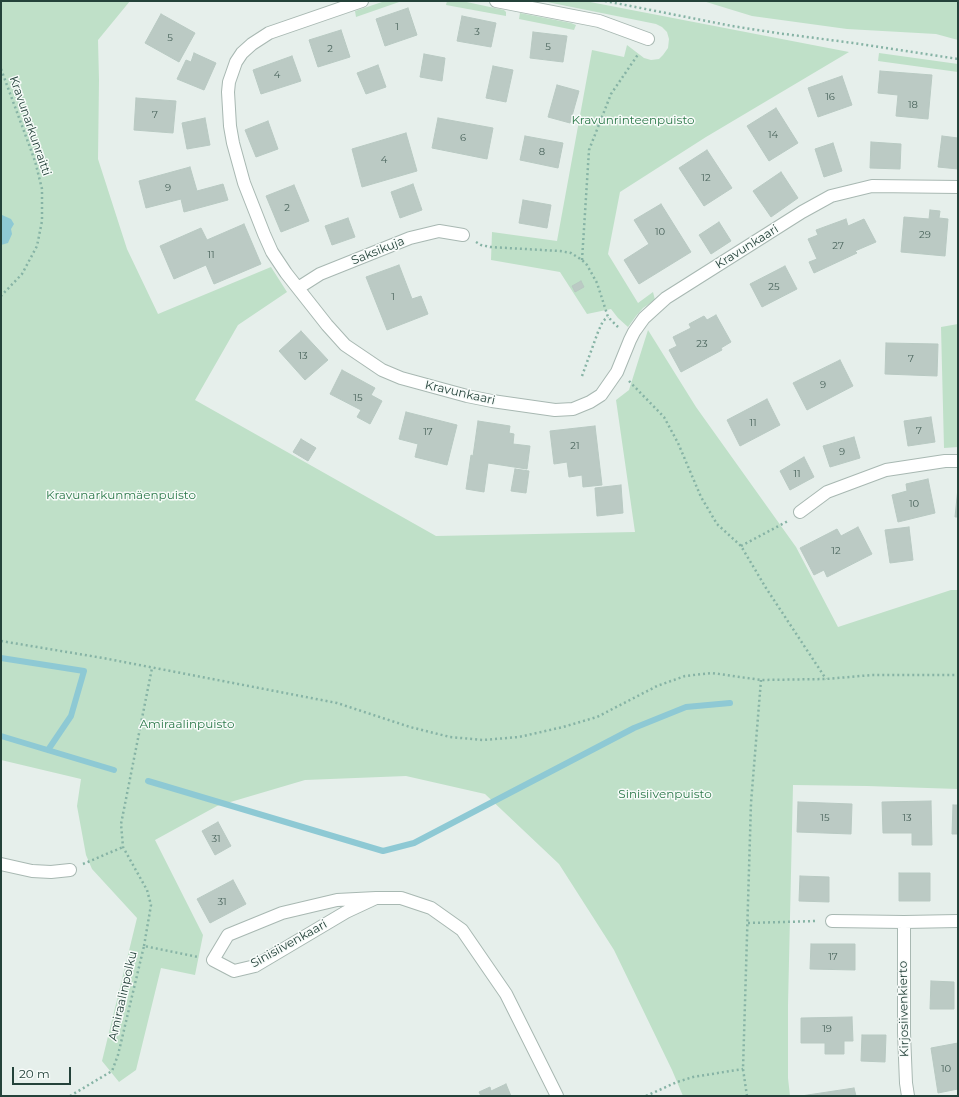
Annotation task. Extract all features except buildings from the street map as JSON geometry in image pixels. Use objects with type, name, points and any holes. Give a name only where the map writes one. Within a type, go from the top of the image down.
[{"type":"street","name":"Kravunkaari","points":[[362,1],[269,33],[252,44],[242,53],[236,62],[229,82],[228,92],[230,126],[244,183],[272,252],[286,273],[327,326],[345,345],[382,370],[401,378],[467,396],[555,410],[573,409],[590,402],[601,395],[618,372],[630,340],[644,318],[666,298],[802,212],[831,196],[872,186],[958,187]]},
{"type":"street","points":[[496,1],[599,21],[648,39]]},
{"type":"street","name":"Saksikuja","points":[[298,288],[320,274],[410,238],[439,231],[463,235]]},
{"type":"street","points":[[800,512],[827,492],[886,470],[944,461],[958,461]]},
{"type":"street","points":[[1,864],[32,872],[70,870]]},
{"type":"street","name":"Sinisiivenkaari","points":[[376,898],[346,912],[255,966],[234,970],[214,960],[228,936],[282,913],[337,900],[376,898],[401,898],[431,908],[462,930],[506,994],[557,1096]]},
{"type":"street","points":[[832,921],[958,921]]},
{"type":"street","name":"Kirjosiivenkierto","points":[[904,922],[904,1033],[908,1096]]},
{"type":"path","points":[[605,1],[777,34],[853,43],[958,59]]},
{"type":"path","points":[[582,260],[589,150],[611,94],[648,39]]},
{"type":"path","name":"Kravunarkunraitti","points":[[1,69],[35,161],[42,189],[42,221],[37,246],[22,274],[1,296]]},
{"type":"path","points":[[463,235],[481,245],[490,247],[560,251],[571,254],[582,260],[587,265],[597,283],[608,316],[630,340]]},
{"type":"path","points":[[582,376],[598,332],[603,321],[608,316]]},
{"type":"path","points":[[618,372],[629,381],[664,417],[678,444],[700,496],[717,524],[741,546],[766,588],[826,679]]},
{"type":"path","points":[[741,546],[786,522],[800,512]]},
{"type":"path","points":[[1,641],[103,658],[337,703],[410,727],[450,737],[483,740],[519,737],[563,727],[596,717],[657,686],[685,676],[712,673],[762,680],[826,679],[872,675],[958,675]]},
{"type":"path","points":[[144,946],[151,905],[146,890],[123,847],[121,824],[152,668]]},
{"type":"path","points":[[747,1096],[743,1069],[751,804],[762,680]]},
{"type":"path","points":[[70,870],[123,847]]},
{"type":"path","points":[[748,923],[832,921]]},
{"type":"path","name":"Amiraalinpolku","points":[[70,1096],[112,1071],[118,1055],[144,946],[214,960]]},
{"type":"path","points":[[646,1096],[677,1082],[693,1077],[743,1069]]},
{"type":"green space","points":[[1,1],[130,1],[98,40],[98,159],[127,249],[158,314],[271,267],[287,292],[238,325],[195,400],[436,536],[635,532],[616,400],[629,390],[648,330],[696,407],[796,547],[838,627],[951,590],[958,590],[958,789],[793,785],[788,1005],[788,1078],[790,1096],[683,1096],[614,950],[559,864],[485,794],[406,776],[305,780],[217,806],[155,840],[203,935],[195,975],[161,968],[136,1070],[119,1082],[102,1061],[137,918],[92,869],[86,855],[77,806],[81,779],[1,760]]},
{"type":"green space","points":[[385,1],[402,1],[356,17],[355,11]]},
{"type":"green space","points":[[447,1],[462,1],[504,10],[506,12],[506,16],[446,5]]},
{"type":"green space","name":"Kravunrinteenpuisto","points":[[542,1],[585,1],[849,52],[706,137],[620,192],[608,254],[638,303],[653,292],[655,300],[643,308],[628,327],[611,309],[587,314],[560,272],[491,260],[492,232],[557,241],[592,50],[624,57],[627,45],[644,58],[651,60],[659,59],[668,48],[669,39],[667,32],[656,24]]},
{"type":"green space","points":[[703,1],[958,1],[958,40],[936,34],[847,29],[752,16]]},
{"type":"green space","points":[[520,13],[576,25],[574,30],[519,19]]},
{"type":"green space","points":[[879,53],[958,64],[958,72],[878,61]]},
{"type":"green space","points":[[958,324],[958,447],[944,448],[941,327]]},
{"type":"water","points":[[1,205],[2,215],[11,219],[14,224],[11,229],[12,234],[8,243],[1,245]]},
{"type":"waterway","points":[[1,658],[84,671],[71,716],[48,750]]},
{"type":"waterway","points":[[148,781],[383,851],[414,843],[634,728],[686,707],[730,703]]},
{"type":"waterway","points":[[1,736],[114,770]]},
{"type":"park label","name":"Kravunarkunmäenpuisto","points":[[121,495]]},
{"type":"park label","name":"Amiraalinpuisto","points":[[187,724]]},
{"type":"park label","name":"Sinisiivenpuisto","points":[[665,794]]}]
